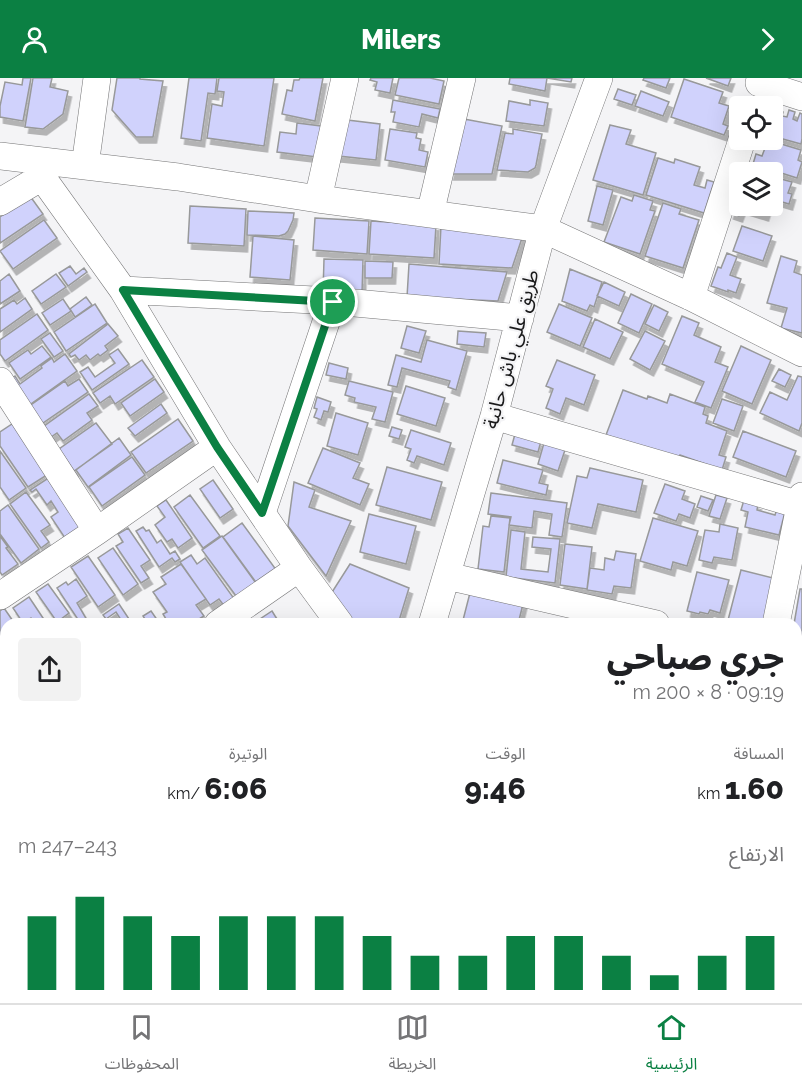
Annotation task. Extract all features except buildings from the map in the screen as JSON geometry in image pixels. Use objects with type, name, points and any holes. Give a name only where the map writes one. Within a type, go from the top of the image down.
[{"type":"street","points":[[85,166],[97,78]]},
{"type":"street","points":[[318,199],[345,78]]},
{"type":"street","points":[[430,214],[462,78]]},
{"type":"street","name":"طريق علي باش حانبة","points":[[434,618],[494,416],[543,229],[599,78]]},
{"type":"street","points":[[757,89],[802,97]]},
{"type":"street","points":[[692,297],[739,150]]},
{"type":"street","points":[[0,156],[37,168],[85,166],[178,177],[318,199],[543,229],[692,297],[802,353]]},
{"type":"street","points":[[0,202],[37,168]]},
{"type":"street","points":[[37,168],[123,290],[217,447],[336,618]]},
{"type":"street","points":[[123,290],[333,302],[520,318]]},
{"type":"street","points":[[262,513],[333,302]]},
{"type":"street","points":[[2,390],[97,531]]},
{"type":"street","points":[[494,416],[801,501],[777,618]]},
{"type":"street","points":[[0,596],[217,447]]},
{"type":"street","points":[[227,618],[299,568]]},
{"type":"street","points":[[447,576],[630,618]]},
{"type":"route","points":[[123,290],[333,302],[262,513],[217,447],[123,290]]}]
